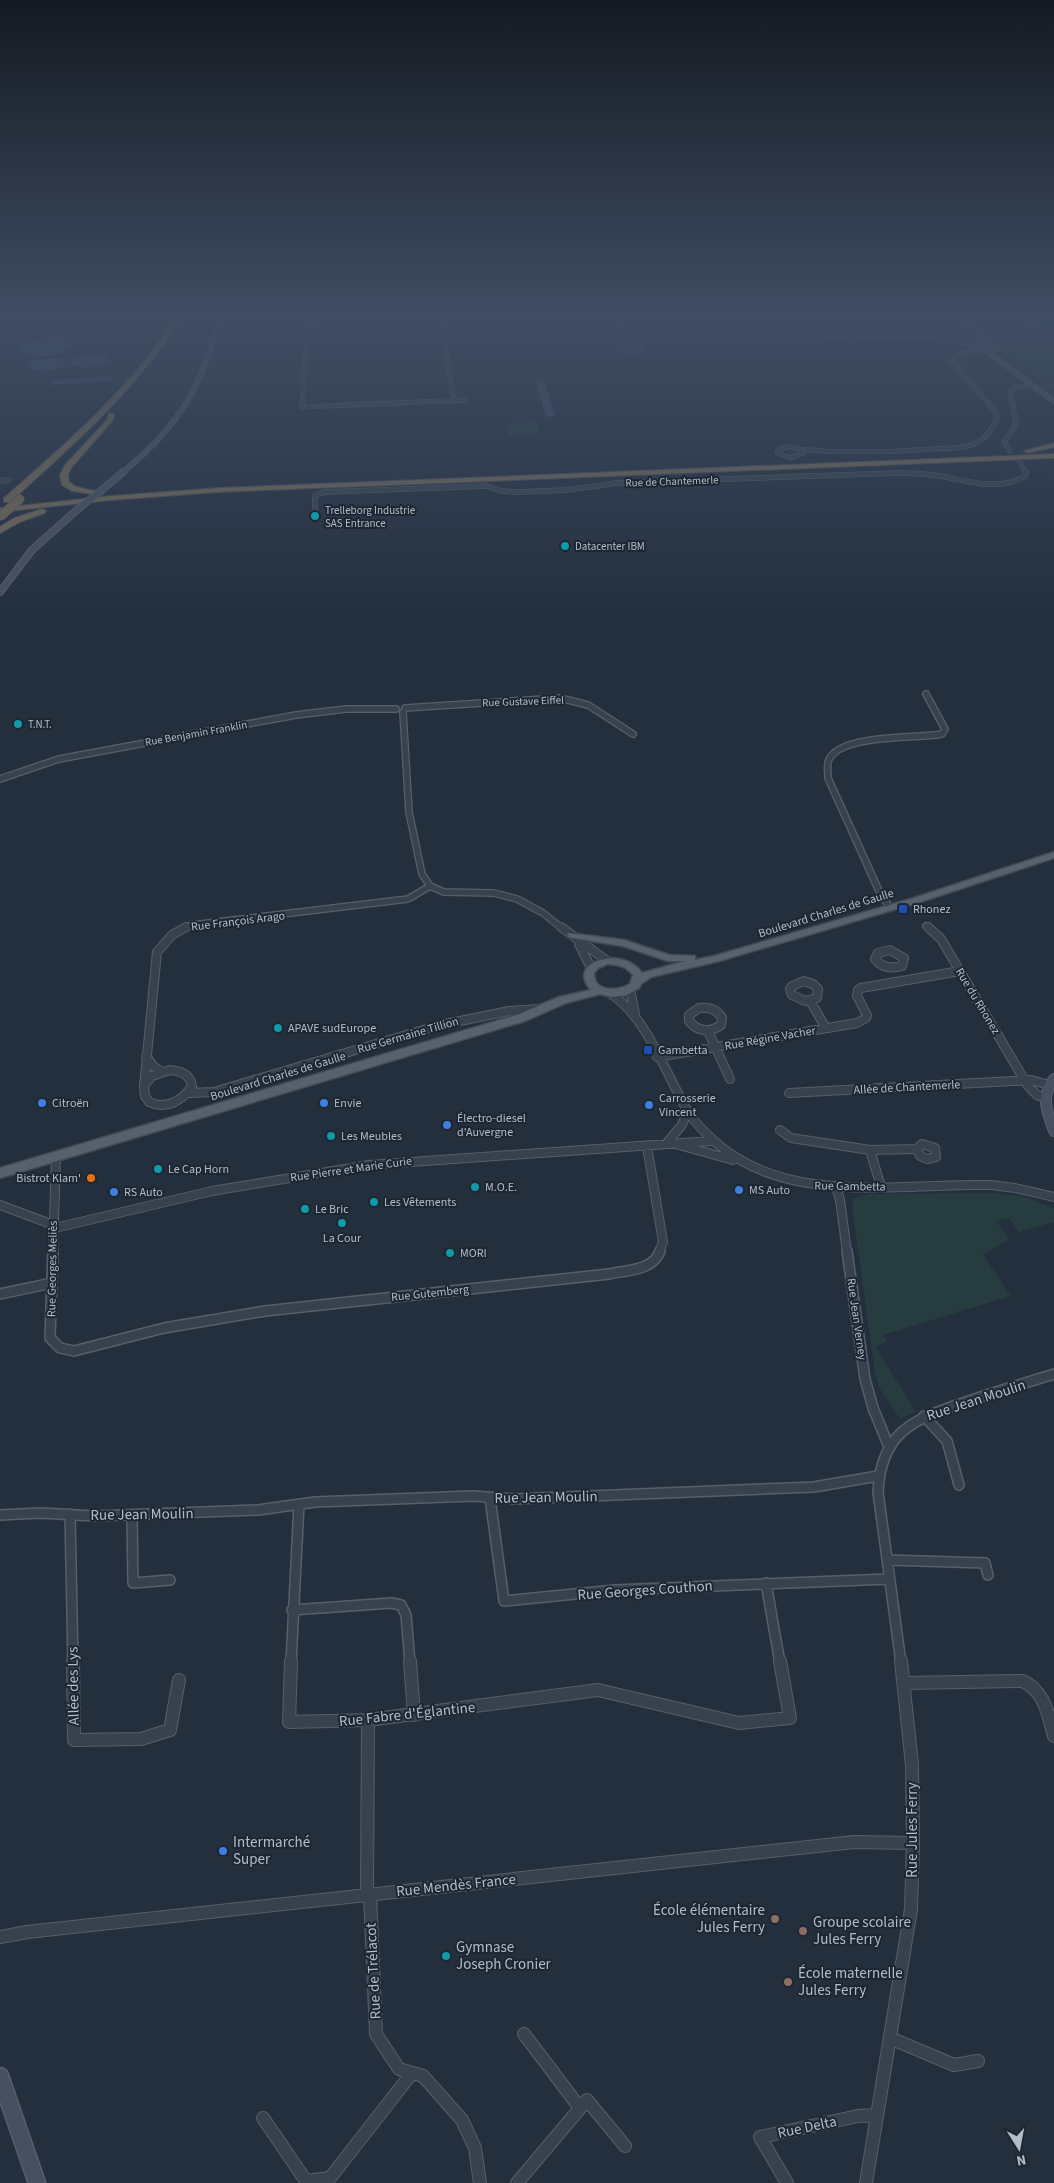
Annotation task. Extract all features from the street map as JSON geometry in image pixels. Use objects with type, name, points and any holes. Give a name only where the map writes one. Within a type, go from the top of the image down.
[{"type":"highway","points":[[2,506],[98,416]]},
{"type":"highway","points":[[0,516],[109,416]]},
{"type":"highway","points":[[111,416],[110,420],[68,467],[64,475],[64,481],[72,488],[82,491],[133,493]]},
{"type":"highway","points":[[943,458],[1019,452],[1054,445]]},
{"type":"highway","points":[[2,506],[219,490],[1054,456]]},
{"type":"highway","points":[[2,506],[133,493],[307,482],[943,458],[1054,456]]},
{"type":"highway","points":[[0,531],[28,515],[61,506],[219,490]]},
{"type":"main road","points":[[0,592],[32,550],[155,444],[179,416]]},
{"type":"main road","name":"Boulevard Charles de Gaulle","points":[[638,981],[647,974],[750,950],[890,908],[1054,855]]},
{"type":"main road","name":"Boulevard Charles de Gaulle","points":[[985,878],[1054,859]]},
{"type":"main road","points":[[574,938],[624,943],[656,955],[679,959],[721,951],[750,950]]},
{"type":"main road","points":[[607,960],[616,960],[632,966],[636,970],[638,981],[630,990],[612,994],[594,988],[590,973],[607,960]]},
{"type":"main road","name":"Boulevard Charles de Gaulle","points":[[632,966],[674,967]]},
{"type":"main road","name":"Boulevard Charles de Gaulle","points":[[563,1000],[583,985],[590,973]]},
{"type":"main road","name":"Boulevard Charles de Gaulle","points":[[0,1173],[521,1018],[563,1000],[600,991]]},
{"type":"main road","points":[[1051,1082],[1045,1098],[1046,1111],[1054,1131]]},
{"type":"main road","points":[[0,2076],[37,2183]]},
{"type":"street","points":[[832,451],[787,457],[778,454],[776,451],[785,447],[811,452],[832,451],[960,446],[979,442],[995,422],[997,416]]},
{"type":"street","points":[[1010,451],[1004,442],[1015,427],[1015,416]]},
{"type":"street","points":[[799,449],[802,454]]},
{"type":"street","name":"Rue de Chantemerle","points":[[315,509],[315,495],[320,493],[458,487],[487,486],[500,491],[518,492],[567,490],[616,483],[898,473],[924,474],[990,484],[1005,484],[1018,481],[1025,476],[1025,468],[1019,461]]},
{"type":"street","points":[[0,481],[9,480]]},
{"type":"street","points":[[890,908],[879,891],[828,778],[828,766],[837,752],[856,742],[870,739],[929,737],[945,732],[942,722],[926,694]]},
{"type":"street","name":"Rue Gustave Eiffel","points":[[401,710],[560,698],[588,704],[632,734]]},
{"type":"street","name":"Rue Benjamin Franklin","points":[[0,779],[59,759],[296,715],[329,710],[380,707],[401,710]]},
{"type":"street","points":[[401,710],[409,812],[422,874],[430,886],[444,892],[494,893],[517,899],[543,913],[588,949],[607,960]]},
{"type":"street","name":"Rue François Arago","points":[[144,1086],[156,952],[166,938],[176,931],[192,925],[408,899],[430,886]]},
{"type":"street","name":"Rue du Rhonez","points":[[926,926],[940,939],[1032,1092],[1045,1098]]},
{"type":"street","points":[[574,938],[590,973]]},
{"type":"street","points":[[898,968],[906,979]]},
{"type":"street","name":"Rue Régine Vacher","points":[[658,1056],[857,1023],[866,1018],[866,1011],[857,996],[858,990],[861,988],[960,971]]},
{"type":"street","name":"Rue Gambetta","points":[[630,990],[636,1016]]},
{"type":"street","name":"Rue Gambetta","points":[[612,994],[622,1001],[636,1016],[688,1112],[711,1141],[742,1162],[774,1177],[806,1185],[836,1187],[989,1184],[1054,1197]]},
{"type":"street","name":"Rue Régine Vacher","points":[[810,1001],[826,1028]]},
{"type":"street","name":"Rue Régine Vacher","points":[[699,1008],[708,1008],[721,1015],[721,1025],[708,1031],[699,1029],[691,1024],[689,1018],[691,1012],[699,1008]]},
{"type":"street","name":"Rue Germaine Tillion","points":[[189,1093],[214,1092],[449,1023],[509,1011],[542,1009]]},
{"type":"street","name":"Rue Régine Vacher","points":[[708,1031],[714,1048],[730,1079]]},
{"type":"street","points":[[146,1056],[154,1067],[163,1072]]},
{"type":"street","points":[[176,1070],[187,1074],[192,1083],[189,1093],[181,1101],[173,1104],[156,1105],[145,1097],[144,1086],[152,1076],[176,1070]]},
{"type":"street","name":"Allée de Chantemerle","points":[[790,1094],[1025,1080],[1051,1082]]},
{"type":"street","points":[[688,1112],[669,1144],[742,1162]]},
{"type":"street","points":[[780,1130],[791,1138],[870,1150],[917,1149]]},
{"type":"street","name":"Rue Pierre et Marie Curie","points":[[0,1205],[59,1227],[212,1191],[369,1165],[711,1141]]},
{"type":"street","name":"Rue Gutemberg","points":[[88,1348],[164,1328],[265,1311],[609,1274],[645,1267],[657,1260],[663,1242],[647,1146]]},
{"type":"street","points":[[870,1150],[881,1187]]},
{"type":"street","name":"Rue Georges Meliès","points":[[56,1157],[50,1338],[62,1350],[74,1351],[88,1348]]},
{"type":"street","name":"Rue Jean Verney","points":[[836,1187],[840,1200],[865,1379],[873,1408],[889,1447]]},
{"type":"street","points":[[0,1294],[52,1283]]},
{"type":"street","name":"Rue Jean Moulin","points":[[0,1515],[132,1515],[258,1510],[299,1504],[473,1496],[514,1499],[814,1487],[878,1476],[882,1460],[889,1447],[912,1423],[924,1416],[1054,1374]]},
{"type":"street","points":[[924,1416],[947,1442],[959,1485]]},
{"type":"street","name":"Rue Jules Ferry","points":[[866,2183],[911,1909],[913,1843],[912,1764],[904,1683],[878,1492],[878,1476]]},
{"type":"street","name":"Rue Georges Couthon","points":[[490,1498],[504,1601],[615,1590],[889,1579]]},
{"type":"street","name":"Rue Fabre d'Églantine","points":[[299,1504],[292,1610],[289,1722],[368,1720],[598,1690],[739,1723],[790,1718],[766,1583]]},
{"type":"street","name":"Allée des Lys","points":[[70,1514],[74,1740],[141,1739],[170,1730],[179,1680]]},
{"type":"street","points":[[132,1515],[133,1583],[170,1580]]},
{"type":"street","points":[[887,1560],[985,1563],[988,1575]]},
{"type":"street","points":[[292,1610],[391,1603],[401,1605],[406,1615],[414,1715]]},
{"type":"street","points":[[904,1683],[1023,1681],[1033,1684],[1040,1692],[1046,1705],[1054,1736]]},
{"type":"street","name":"Rue de Trélacot","points":[[368,1720],[369,1895],[376,2034],[399,2069],[424,2076],[462,2120],[475,2148],[480,2183]]},
{"type":"street","name":"Rue Mendès France","points":[[0,1937],[19,1932],[854,1842],[913,1843]]},
{"type":"street","points":[[524,2034],[580,2108]]},
{"type":"street","points":[[890,2038],[954,2065],[978,2061]]},
{"type":"street","points":[[263,2118],[306,2181],[330,2178],[412,2073]]},
{"type":"street","points":[[517,2183],[587,2100],[625,2146]]},
{"type":"street","name":"Rue Delta","points":[[787,2183],[760,2137],[858,2116],[877,2115]]},
{"type":"green space","points":[[536,422],[539,435],[509,436],[506,423]]},
{"type":"green space","points":[[998,1193],[1026,1197],[1054,1208],[1054,1222],[1019,1232],[1009,1218],[996,1221],[1009,1239],[983,1254],[1011,1296],[883,1335],[887,1342],[875,1346],[916,1412],[900,1419],[879,1387],[875,1373],[852,1206],[854,1198],[868,1194]]},
{"type":"place","name":"Trelleborg Industrie SAS Entrance","points":[[315,516]]},
{"type":"place","name":"Datacenter IBM","points":[[565,546]]},
{"type":"place","name":"T.N.T.","points":[[18,724]]},
{"type":"place","name":"Rhonez","points":[[903,909]]},
{"type":"place","name":"APAVE sudEurope","points":[[278,1028]]},
{"type":"place","name":"Gambetta","points":[[648,1050]]},
{"type":"place","name":"Citroën","points":[[42,1103]]},
{"type":"place","name":"Envie","points":[[324,1103]]},
{"type":"place","name":"Carrosserie Vincent","points":[[649,1105]]},
{"type":"place","name":"Électro-diesel d'Auvergne","points":[[447,1125]]},
{"type":"place","name":"Les Meubles","points":[[331,1136]]},
{"type":"place","name":"Le Cap Horn","points":[[158,1169]]},
{"type":"place","name":"Bistrot Klam'","points":[[91,1178]]},
{"type":"place","name":"M.O.E.","points":[[475,1187]]},
{"type":"place","name":"MS Auto","points":[[739,1190]]},
{"type":"place","name":"RS Auto","points":[[114,1192]]},
{"type":"place","name":"Les Vêtements","points":[[374,1202]]},
{"type":"place","name":"Le Bric","points":[[305,1209]]},
{"type":"place","name":"La Cour","points":[[342,1223]]},
{"type":"place","name":"MORI","points":[[450,1253]]},
{"type":"place","name":"Intermarché Super","points":[[223,1851]]},
{"type":"place","name":"École élémentaire Jules Ferry","points":[[775,1919]]},
{"type":"place","name":"Groupe scolaire Jules Ferry","points":[[803,1931]]},
{"type":"place","name":"Gymnase Joseph Cronier","points":[[446,1956]]},
{"type":"place","name":"École maternelle Jules Ferry","points":[[788,1982]]}]
